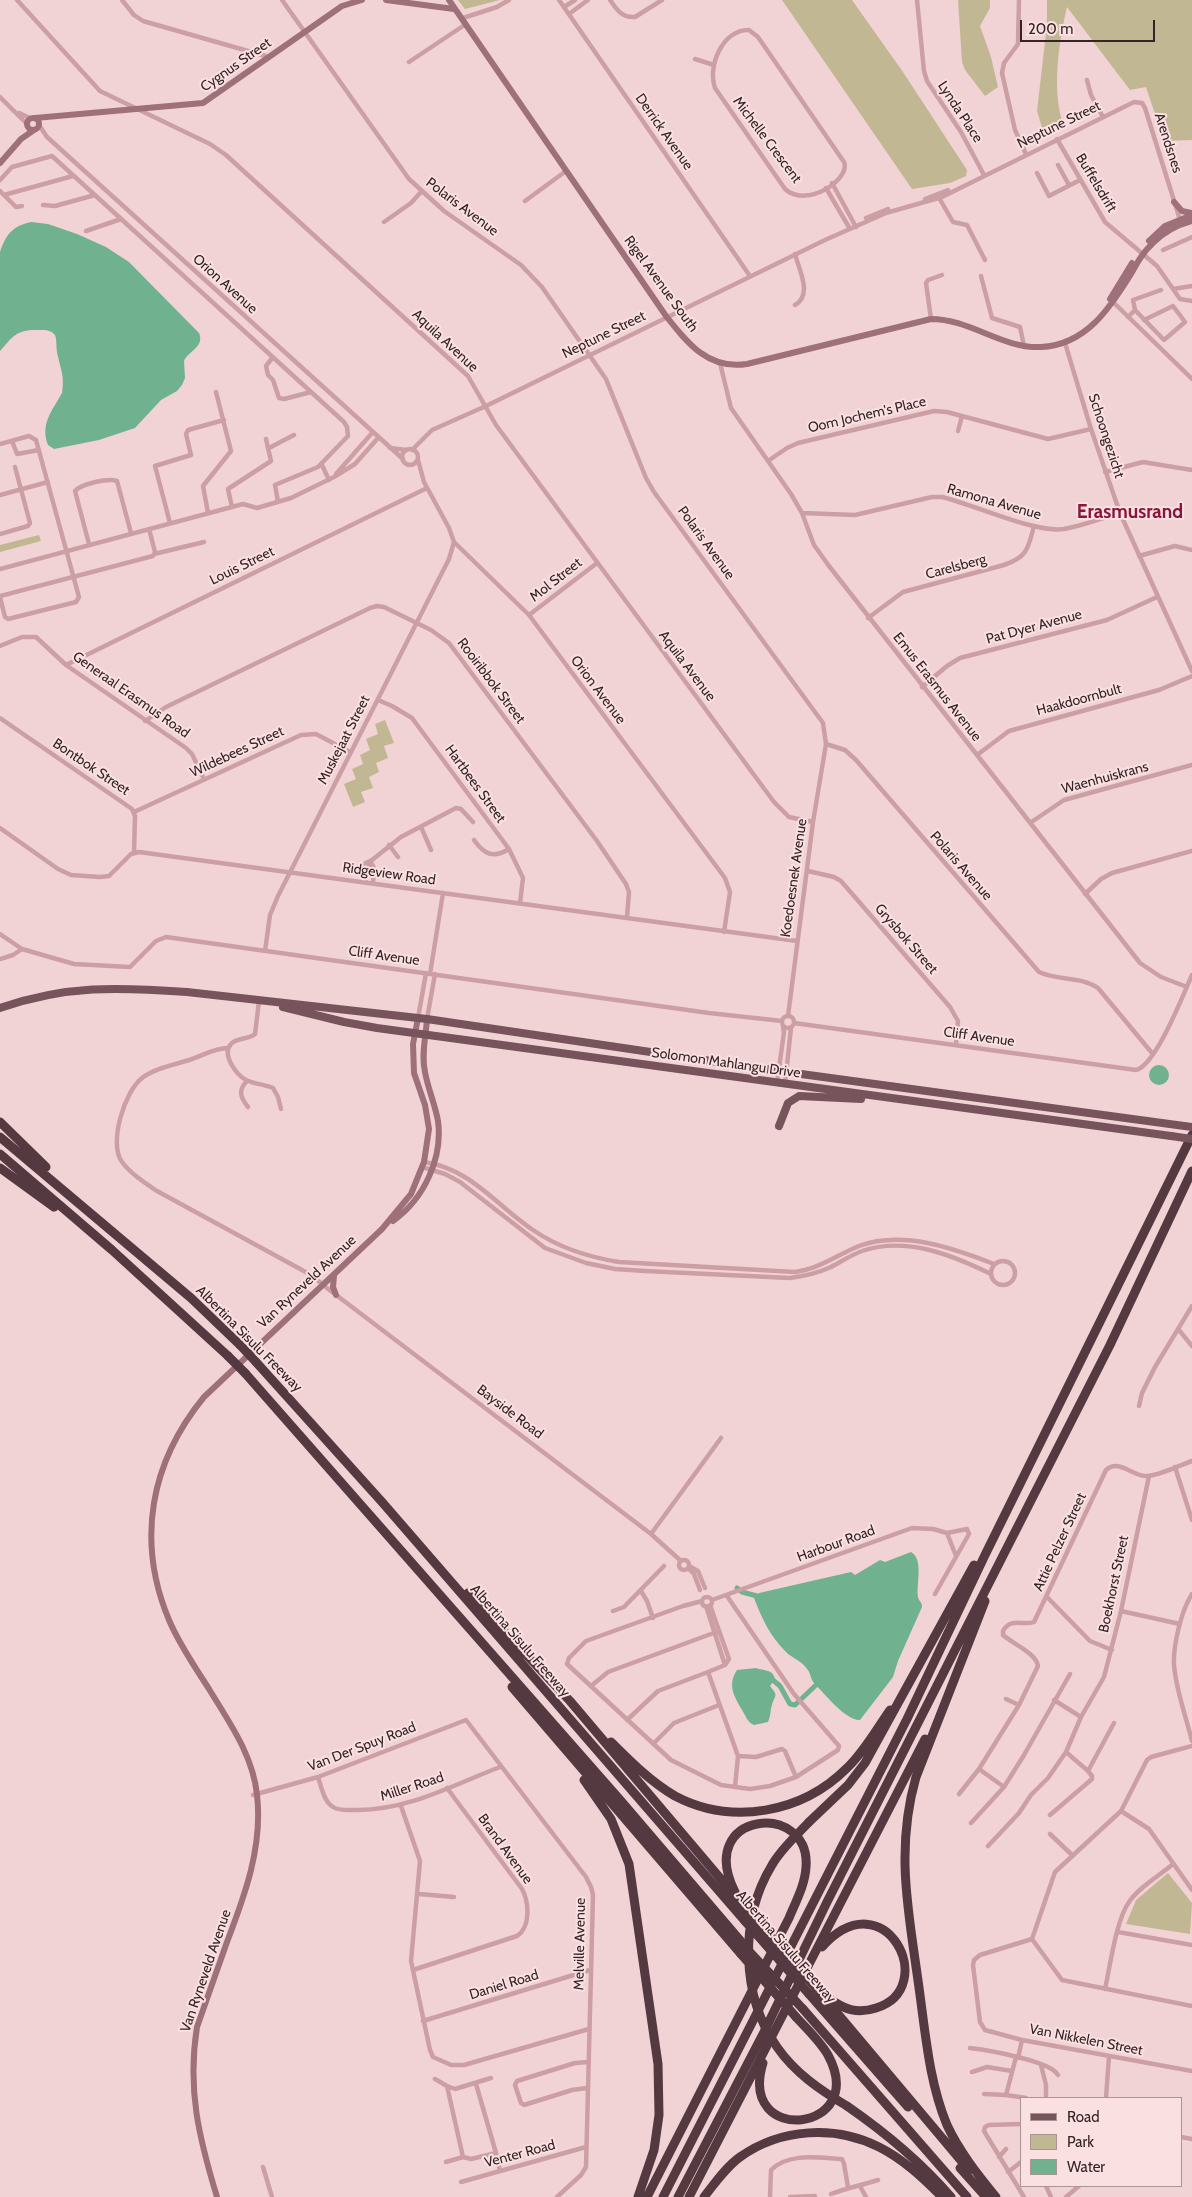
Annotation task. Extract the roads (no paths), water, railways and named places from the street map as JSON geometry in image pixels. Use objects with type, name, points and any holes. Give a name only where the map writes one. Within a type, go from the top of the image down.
[{"type":"highway","points":[[0,1122],[28,1151],[124,1240]]},
{"type":"highway","name":"Albertina Sisulu Freeway","points":[[0,1137],[191,1298],[256,1362],[382,1502],[745,1921],[814,1991],[986,2197]]},
{"type":"highway","points":[[663,2197],[907,1719],[985,1555],[1192,1137]]},
{"type":"highway","name":"Albertina Sisulu Freeway","points":[[0,1154],[112,1250],[245,1373],[367,1511],[742,1950],[803,2009],[967,2197]]},
{"type":"highway","points":[[0,1168],[112,1250]]},
{"type":"highway","points":[[678,2197],[764,2032],[826,1902],[1110,1345],[1192,1171]]},
{"type":"highway","points":[[951,2197],[906,2150],[882,2130],[807,2080],[776,2046],[755,2000],[748,1961],[749,1934],[762,1884],[772,1866],[809,1822],[848,1785],[865,1763],[1036,1453]]},
{"type":"highway","points":[[382,1502],[570,1701],[631,1762],[653,1781],[675,1796],[706,1807],[723,1811],[748,1813],[776,1808],[800,1801],[830,1783],[859,1755],[909,1681]]},
{"type":"highway","points":[[367,1511],[545,1728],[742,1950],[827,2055],[832,2065],[835,2082],[832,2099],[827,2107],[814,2118],[800,2122],[782,2118],[774,2113],[763,2099],[760,2089],[759,2078],[763,2064],[785,2012]]},
{"type":"highway","points":[[994,2197],[966,2158],[948,2126],[940,2105],[928,2052],[904,1876],[904,1849],[908,1806],[916,1777],[1004,1551]]},
{"type":"highway","points":[[689,2197],[950,1687]]},
{"type":"highway","points":[[570,1701],[814,1991],[994,2197]]},
{"type":"highway","points":[[545,1728],[611,1819],[624,1849],[633,1881],[658,2064],[660,2094],[654,2150],[638,2197]]},
{"type":"highway","points":[[647,2197],[789,1918],[803,1883],[806,1866],[802,1845],[797,1836],[785,1827],[772,1822],[758,1823],[747,1826],[732,1841],[727,1851],[726,1873],[744,1907]]},
{"type":"highway","points":[[805,1972],[831,1936],[843,1928],[855,1925],[866,1925],[884,1930],[892,1936],[902,1952],[905,1973],[903,1981],[898,1992],[882,2006],[864,2011],[847,2010],[814,1991]]},
{"type":"highway","points":[[704,2197],[725,2171],[740,2157],[756,2148],[776,2139],[816,2132],[836,2132],[856,2137],[880,2147],[917,2172],[942,2197]]},
{"type":"main road","name":"Cygnus Street","points":[[33,124],[52,118],[203,103],[305,32],[342,3],[362,0]]},
{"type":"main road","points":[[386,0],[454,9]]},
{"type":"main road","name":"Rigel Avenue South","points":[[449,0],[666,316],[691,346],[707,358],[720,364],[747,364],[932,319],[958,322],[1024,346],[1041,347],[1065,343],[1087,330],[1101,315],[1142,252],[1161,229],[1192,220]]},
{"type":"main road","points":[[0,163],[33,124]]},
{"type":"main road","points":[[1174,202],[1182,211],[1192,214]]},
{"type":"main road","name":"Rigel Avenue South","points":[[1181,222],[1192,214]]},
{"type":"main road","name":"Solomon Mahlangu Drive","points":[[0,1008],[46,994],[92,988],[187,992],[427,1019],[782,1071],[1192,1127]]},
{"type":"main road","name":"Solomon Mahlangu Drive","points":[[259,1001],[344,1022],[426,1034],[938,1105],[1171,1136],[1192,1137]]},
{"type":"main road","name":"Van Ryneveld Avenue","points":[[382,1229],[411,1194],[423,1164],[429,1129],[425,1105],[414,1073],[414,1032],[418,1018]]},
{"type":"main road","name":"Van Ryneveld Avenue","points":[[217,2197],[203,2152],[195,2112],[193,2050],[197,2028],[246,1892],[250,1871],[255,1792],[244,1748],[177,1636],[163,1605],[151,1548],[151,1525],[158,1482],[171,1446],[190,1414],[204,1397],[382,1229],[409,1208],[423,1188],[433,1166],[438,1129],[434,1101],[424,1072],[427,1019]]},
{"type":"main road","points":[[779,1126],[788,1103],[799,1096],[938,1105]]},
{"type":"main road","points":[[334,1274],[333,1287],[336,1295]]},
{"type":"street","name":"Aquila Avenue","points":[[17,0],[100,91],[210,144],[226,155],[468,376],[496,424],[774,802],[789,817],[813,822]]},
{"type":"street","points":[[122,0],[134,15],[142,21],[268,57]]},
{"type":"street","name":"Polaris Avenue","points":[[282,0],[394,161],[421,192],[526,269],[542,286],[608,383],[649,484],[818,715],[825,730],[826,744],[845,750],[856,760],[1039,972],[1052,978],[1087,982],[1098,988],[1152,1053]]},
{"type":"street","points":[[409,62],[464,21],[509,0]]},
{"type":"street","name":"Derrick Avenue","points":[[559,0],[750,276]]},
{"type":"street","points":[[564,7],[575,0]]},
{"type":"street","points":[[569,14],[588,0]]},
{"type":"street","points":[[610,0],[619,12],[630,18],[635,17],[662,0]]},
{"type":"street","name":"Lynda Place","points":[[916,0],[927,81],[961,132],[984,174]]},
{"type":"street","points":[[1020,0],[1018,44],[1004,63],[1002,73],[1015,130],[1026,154]]},
{"type":"street","name":"Michelle Crescent","points":[[742,30],[748,30],[754,34],[844,162],[846,168],[844,174],[816,195],[808,197],[791,194],[714,88],[712,78],[714,65],[722,45],[742,30]]},
{"type":"street","points":[[695,59],[714,65]]},
{"type":"street","points":[[1087,80],[1091,96],[1103,117]]},
{"type":"street","name":"Orion Avenue","points":[[0,97],[33,124],[388,448],[403,459]]},
{"type":"street","name":"Neptune Street","points":[[410,450],[432,430],[486,406],[795,254],[890,210],[938,197],[1137,102]]},
{"type":"street","name":"Arendsnes","points":[[1137,102],[1142,103],[1144,108],[1181,222]]},
{"type":"street","name":"Buffelsdrift","points":[[1057,139],[1105,222],[1157,266],[1173,289]]},
{"type":"street","points":[[0,180],[12,167],[52,156],[344,422],[349,432],[348,436],[322,465],[274,485],[278,502]]},
{"type":"street","points":[[1058,166],[1069,185]]},
{"type":"street","points":[[525,201],[566,172]]},
{"type":"street","points":[[1037,174],[1050,196],[1080,180]]},
{"type":"street","points":[[2,193],[74,176]]},
{"type":"street","points":[[832,184],[852,227]]},
{"type":"street","points":[[826,188],[852,227]]},
{"type":"street","points":[[384,222],[411,203],[421,192]]},
{"type":"street","points":[[2,193],[16,207],[22,206]]},
{"type":"street","points":[[43,205],[55,206],[95,195]]},
{"type":"street","points":[[938,197],[953,222],[967,226],[985,260]]},
{"type":"street","points":[[86,231],[121,219]]},
{"type":"street","points":[[1163,250],[1192,237]]},
{"type":"street","points":[[795,254],[805,288],[805,296],[802,301],[795,305]]},
{"type":"street","points":[[932,319],[926,283],[928,280],[942,275]]},
{"type":"street","points":[[981,276],[992,318],[1020,327],[1024,346]]},
{"type":"street","points":[[1192,286],[1173,289],[1180,299],[1192,301]]},
{"type":"street","points":[[1144,320],[1173,306],[1185,322],[1164,340],[1144,320],[1135,310],[1134,300],[1161,290]]},
{"type":"street","points":[[1111,301],[1192,379]]},
{"type":"street","points":[[1128,316],[1135,310]]},
{"type":"street","name":"Schoongezicht","points":[[1065,343],[1091,429],[1120,513],[1192,671]]},
{"type":"street","points":[[273,357],[266,366],[268,375],[273,380],[279,398],[284,399],[311,392]]},
{"type":"street","name":"Emus Erasmus Avenue","points":[[720,364],[731,408],[791,494],[802,514],[814,545],[868,618],[1144,967],[1161,977],[1187,987]]},
{"type":"street","points":[[208,513],[203,486],[231,451],[216,392]]},
{"type":"street","name":"Oom Jochem's Place","points":[[768,461],[798,443],[939,411],[1048,439],[1091,429]]},
{"type":"street","points":[[958,431],[962,416]]},
{"type":"street","points":[[170,523],[155,466],[191,455],[186,434],[188,430],[224,420]]},
{"type":"street","points":[[332,478],[372,433]]},
{"type":"street","points":[[269,448],[294,435]]},
{"type":"street","points":[[0,444],[33,437],[48,482],[66,550],[73,577],[78,597],[76,602],[8,619],[5,617],[0,597],[73,577],[154,554],[204,542]]},
{"type":"street","points":[[0,569],[232,507],[245,504],[257,508],[292,498],[355,464],[378,438]]},
{"type":"street","points":[[410,450],[404,453],[403,459],[405,463],[411,465],[418,460],[417,453],[422,438]]},
{"type":"street","points":[[232,507],[228,489],[270,462],[271,457],[266,439]]},
{"type":"street","points":[[12,441],[17,454],[38,450]]},
{"type":"street","points":[[360,446],[366,451]]},
{"type":"street","points":[[388,448],[410,450],[417,453]]},
{"type":"street","name":"Orion Avenue","points":[[418,460],[427,488],[450,528],[454,542],[529,616],[725,878],[730,892],[724,932]]},
{"type":"street","points":[[1106,472],[1143,462],[1192,470]]},
{"type":"street","points":[[322,465],[332,478]]},
{"type":"street","name":"Orion Avenue","points":[[411,465],[421,474]]},
{"type":"street","points":[[0,534],[30,524],[16,467]]},
{"type":"street","points":[[89,544],[75,491],[79,487],[108,480],[117,481],[131,533]]},
{"type":"street","points":[[0,495],[48,482]]},
{"type":"street","name":"Louis Street","points":[[66,664],[427,488]]},
{"type":"street","name":"Ramona Avenue","points":[[802,514],[855,515],[932,497],[942,498],[1034,526],[1065,529],[1120,513]]},
{"type":"street","name":"Carelsberg","points":[[868,618],[903,592],[1018,560],[1027,552],[1034,526]]},
{"type":"street","points":[[149,529],[154,554]]},
{"type":"street","name":"Muskejaat Street","points":[[265,951],[272,908],[449,559],[454,542]]},
{"type":"street","points":[[1139,556],[1175,546],[1192,550]]},
{"type":"street","name":"Mol Street","points":[[529,616],[597,563]]},
{"type":"street","name":"Pat Dyer Avenue","points":[[922,687],[947,666],[960,658],[1107,620],[1157,597]]},
{"type":"street","name":"Rooiribbok Street","points":[[145,720],[166,707],[370,608],[380,606],[436,632],[449,643],[597,841],[628,888],[627,917]]},
{"type":"street","name":"Generaal Erasmus Road","points":[[0,646],[22,637],[36,637],[66,664],[192,754],[204,779]]},
{"type":"street","name":"Haakdoornbult","points":[[977,755],[1009,730],[1159,690],[1192,676]]},
{"type":"street","name":"Hartbees Street","points":[[378,700],[412,718],[508,849],[523,878],[520,903]]},
{"type":"street","name":"Bontbok Street","points":[[0,718],[134,812],[134,853]]},
{"type":"street","name":"Wildebees Street","points":[[134,812],[305,734],[316,734],[350,752]]},
{"type":"street","name":"Koedoesnek Avenue","points":[[788,1016],[813,822],[826,744]]},
{"type":"street","name":"Waenhuiskrans","points":[[1030,823],[1064,800],[1192,765]]},
{"type":"street","points":[[366,882],[368,868],[389,845],[421,827],[456,808],[461,809],[473,822]]},
{"type":"street","points":[[421,827],[431,850]]},
{"type":"street","points":[[0,828],[58,870],[71,875],[109,876],[134,853]]},
{"type":"street","points":[[474,840],[483,852],[500,855],[508,849]]},
{"type":"street","points":[[389,845],[398,857]]},
{"type":"street","points":[[1085,894],[1095,883],[1112,873],[1192,851]]},
{"type":"street","points":[[482,858],[483,852]]},
{"type":"street","name":"Ridgeview Road","points":[[134,853],[366,882],[797,941]]},
{"type":"street","points":[[354,869],[372,862]]},
{"type":"street","points":[[372,862],[374,868],[372,883]]},
{"type":"street","name":"Grysbok Street","points":[[808,872],[834,877],[841,882],[939,993],[957,1017],[956,1045]]},
{"type":"street","points":[[427,1019],[431,974],[443,893]]},
{"type":"street","name":"Cliff Avenue","points":[[0,934],[22,949],[74,964],[121,968],[133,965],[153,944],[163,938],[700,1012],[782,1021]]},
{"type":"street","points":[[0,959],[13,955],[22,949]]},
{"type":"street","points":[[418,1018],[431,974]]},
{"type":"street","points":[[1152,1053],[1165,1036],[1192,976]]},
{"type":"street","name":"Bayside Road","points":[[259,1001],[256,1034],[250,1038],[234,1042],[228,1048],[215,1049],[142,1078],[127,1100],[120,1116],[118,1140],[121,1161],[140,1180],[157,1191],[306,1272],[651,1534],[681,1561]]},
{"type":"street","points":[[777,1083],[782,1071],[793,1025],[792,1018],[788,1016],[782,1021],[782,1071],[786,1084]]},
{"type":"street","name":"Cliff Avenue","points":[[783,1027],[793,1025],[956,1045],[1129,1070],[1139,1069],[1152,1053]]},
{"type":"street","points":[[228,1048],[229,1060],[247,1081],[272,1088],[278,1097],[281,1109]]},
{"type":"street","points":[[247,1081],[241,1092],[242,1098],[248,1107]]},
{"type":"street","points":[[423,1164],[465,1176],[532,1230],[578,1253],[594,1258],[619,1262],[795,1272],[819,1266],[865,1244],[898,1240],[938,1245],[994,1264],[1001,1261],[1011,1263],[1016,1270],[1014,1278],[1008,1284],[1000,1285],[994,1281],[991,1274],[994,1264]]},
{"type":"street","points":[[433,1166],[460,1182],[544,1248],[567,1258],[609,1268],[790,1278],[817,1272],[861,1251],[883,1246],[899,1246],[934,1251],[967,1262],[991,1274]]},
{"type":"street","points":[[1139,1406],[1142,1393],[1155,1367],[1192,1306]]},
{"type":"street","points":[[1179,1330],[1192,1346]]},
{"type":"street","points":[[651,1534],[721,1438]]},
{"type":"street","points":[[1149,1476],[1192,1460]]},
{"type":"street","name":"Attie Pelzer Street","points":[[1019,1705],[1038,1664],[1033,1657],[1003,1635],[1003,1631],[1006,1626],[1014,1622],[1031,1624],[1034,1622],[1048,1597],[1108,1468],[1118,1466],[1144,1476],[1149,1476]]},
{"type":"street","points":[[1175,1467],[1192,1520]]},
{"type":"street","name":"Boekhorst Street","points":[[988,1846],[1022,1810],[1066,1752],[1081,1717],[1108,1669],[1149,1476]]},
{"type":"street","name":"Harbour Road","points":[[591,1686],[567,1664],[567,1660],[584,1642],[653,1618],[705,1597],[727,1596],[912,1528],[933,1529],[947,1533],[967,1529],[969,1534],[956,1556]]},
{"type":"street","points":[[935,1594],[956,1556],[947,1533]]},
{"type":"street","points":[[627,1720],[658,1691],[725,1665],[729,1659],[705,1597],[698,1571],[688,1567],[680,1568],[679,1564],[681,1561],[687,1560],[688,1567]]},
{"type":"street","points":[[613,1611],[621,1609],[664,1566]]},
{"type":"street","points":[[641,1591],[653,1618]]},
{"type":"street","points":[[1192,1594],[1185,1607],[1180,1624],[1174,1668],[1192,1741]]},
{"type":"street","points":[[717,1631],[608,1672],[591,1686],[671,1760],[721,1785],[762,1788],[796,1777],[819,1764],[839,1748],[837,1742],[798,1699],[727,1596]]},
{"type":"street","points":[[1048,1597],[1090,1641],[1112,1650]]},
{"type":"street","points":[[1121,1611],[1180,1624]]},
{"type":"street","points":[[708,1672],[738,1756],[735,1787]]},
{"type":"street","points":[[972,1823],[1004,1787],[1070,1674]]},
{"type":"street","points":[[959,1794],[979,1769],[1019,1705],[1006,1699]]},
{"type":"street","points":[[1054,1700],[1081,1717]]},
{"type":"street","points":[[653,1744],[674,1723],[719,1705]]},
{"type":"street","name":"Melville Avenue","points":[[466,1720],[500,1767],[586,1877],[593,1896],[584,2172],[557,2197]]},
{"type":"street","name":"Van Der Spuy Road","points":[[255,1792],[266,1791],[318,1777],[466,1720]]},
{"type":"street","points":[[1088,1771],[1114,1723]]},
{"type":"street","points":[[1192,1746],[1149,1758],[1121,1811],[1099,1833],[1072,1855],[1054,1874],[1032,1939],[1062,1980],[1192,2006]]},
{"type":"street","points":[[738,1756],[756,1757],[782,1749],[785,1751],[796,1777]]},
{"type":"street","points":[[1050,1815],[1092,1779],[1088,1771],[1066,1752]]},
{"type":"street","name":"Miller Road","points":[[318,1777],[328,1803],[336,1809],[376,1810],[401,1806],[500,1767]]},
{"type":"street","points":[[979,1769],[1004,1787]]},
{"type":"street","name":"Brand Avenue","points":[[413,1970],[517,1936],[523,1931],[525,1926],[527,1901],[522,1888],[447,1788]]},
{"type":"street","points":[[401,1806],[420,1860],[412,1955],[423,2021],[433,2057],[451,2065],[460,2066],[589,2029]]},
{"type":"street","points":[[1121,1811],[1148,1830],[1192,1890]]},
{"type":"street","points":[[1050,1834],[1072,1855]]},
{"type":"street","points":[[1106,1989],[1118,1932],[1130,1901],[1173,1864]]},
{"type":"street","points":[[418,1894],[454,1898]]},
{"type":"street","points":[[1118,1932],[1192,1945]]},
{"type":"street","name":"Van Nikkelen Street","points":[[1032,1939],[980,1955],[974,1960],[972,1965],[980,2022],[983,2028],[989,2032],[1022,2040],[1192,2071]]},
{"type":"street","name":"Daniel Road","points":[[423,2021],[590,1970]]},
{"type":"street","points":[[1006,2095],[1022,2040]]},
{"type":"street","points":[[970,2048],[1036,2061],[1055,2071],[1058,2075]]},
{"type":"street","points":[[1106,2097],[1109,2056]]},
{"type":"street","points":[[588,2062],[575,2062],[517,2081],[515,2085],[521,2103],[524,2105],[572,2090],[588,2088]]},
{"type":"street","points":[[1041,2065],[1046,2085],[1046,2097]]},
{"type":"street","points":[[972,2072],[979,2072],[988,2067],[1012,2071]]},
{"type":"street","points":[[435,2079],[455,2089],[491,2078]]},
{"type":"street","points":[[476,2084],[500,2170]]},
{"type":"street","points":[[447,2086],[463,2157]]},
{"type":"street","points":[[984,2094],[1020,2097]]},
{"type":"street","points":[[1020,2124],[1008,2123],[985,2127],[984,2134],[1024,2197]]},
{"type":"street","name":"Venter Road","points":[[462,2182],[586,2147]]},
{"type":"street","points":[[999,2157],[1006,2149]]},
{"type":"street","points":[[446,2162],[463,2157],[471,2160],[496,2153]]},
{"type":"street","points":[[770,2197],[771,2170],[775,2166],[800,2158],[842,2159],[848,2187]]},
{"type":"street","points":[[1008,2172],[1020,2163]]},
{"type":"street","points":[[263,2167],[272,2197]]},
{"type":"street","points":[[831,2194],[848,2187],[860,2186],[878,2180]]},
{"type":"street","points":[[860,2186],[866,2197]]},
{"type":"street","points":[[1067,2196],[1078,2187]]},
{"type":"street","points":[[790,2197],[815,2196]]},
{"type":"water","points":[[31,222],[48,224],[77,234],[106,247],[129,262],[199,333],[200,342],[184,361],[185,378],[182,385],[177,391],[161,400],[135,428],[99,440],[54,449],[48,445],[45,431],[48,418],[62,393],[63,387],[63,376],[55,335],[45,330],[21,332],[13,337],[0,351],[0,252],[11,232],[19,226]]},
{"type":"water","points":[[1159,1065],[1166,1068],[1169,1075],[1166,1082],[1159,1085],[1152,1082],[1149,1075],[1152,1068]]},
{"type":"water","points":[[911,1552],[917,1560],[919,1572],[918,1597],[922,1607],[898,1661],[893,1677],[860,1720],[854,1719],[836,1706],[814,1683],[805,1666],[788,1654],[775,1640],[754,1598],[759,1593],[851,1572],[855,1575],[880,1560],[885,1562]]},
{"type":"water","points":[[756,1668],[772,1673],[775,1679],[770,1686],[776,1696],[771,1707],[768,1722],[754,1725],[748,1721],[734,1695],[732,1681],[737,1670]]},
{"type":"waterway","points":[[737,1588],[742,1592],[757,1596]]},
{"type":"waterway","points":[[774,1681],[780,1686],[790,1704],[795,1705],[816,1685]]},
{"type":"district","name":"Erasmusrand","points":[[1130,512]]}]
